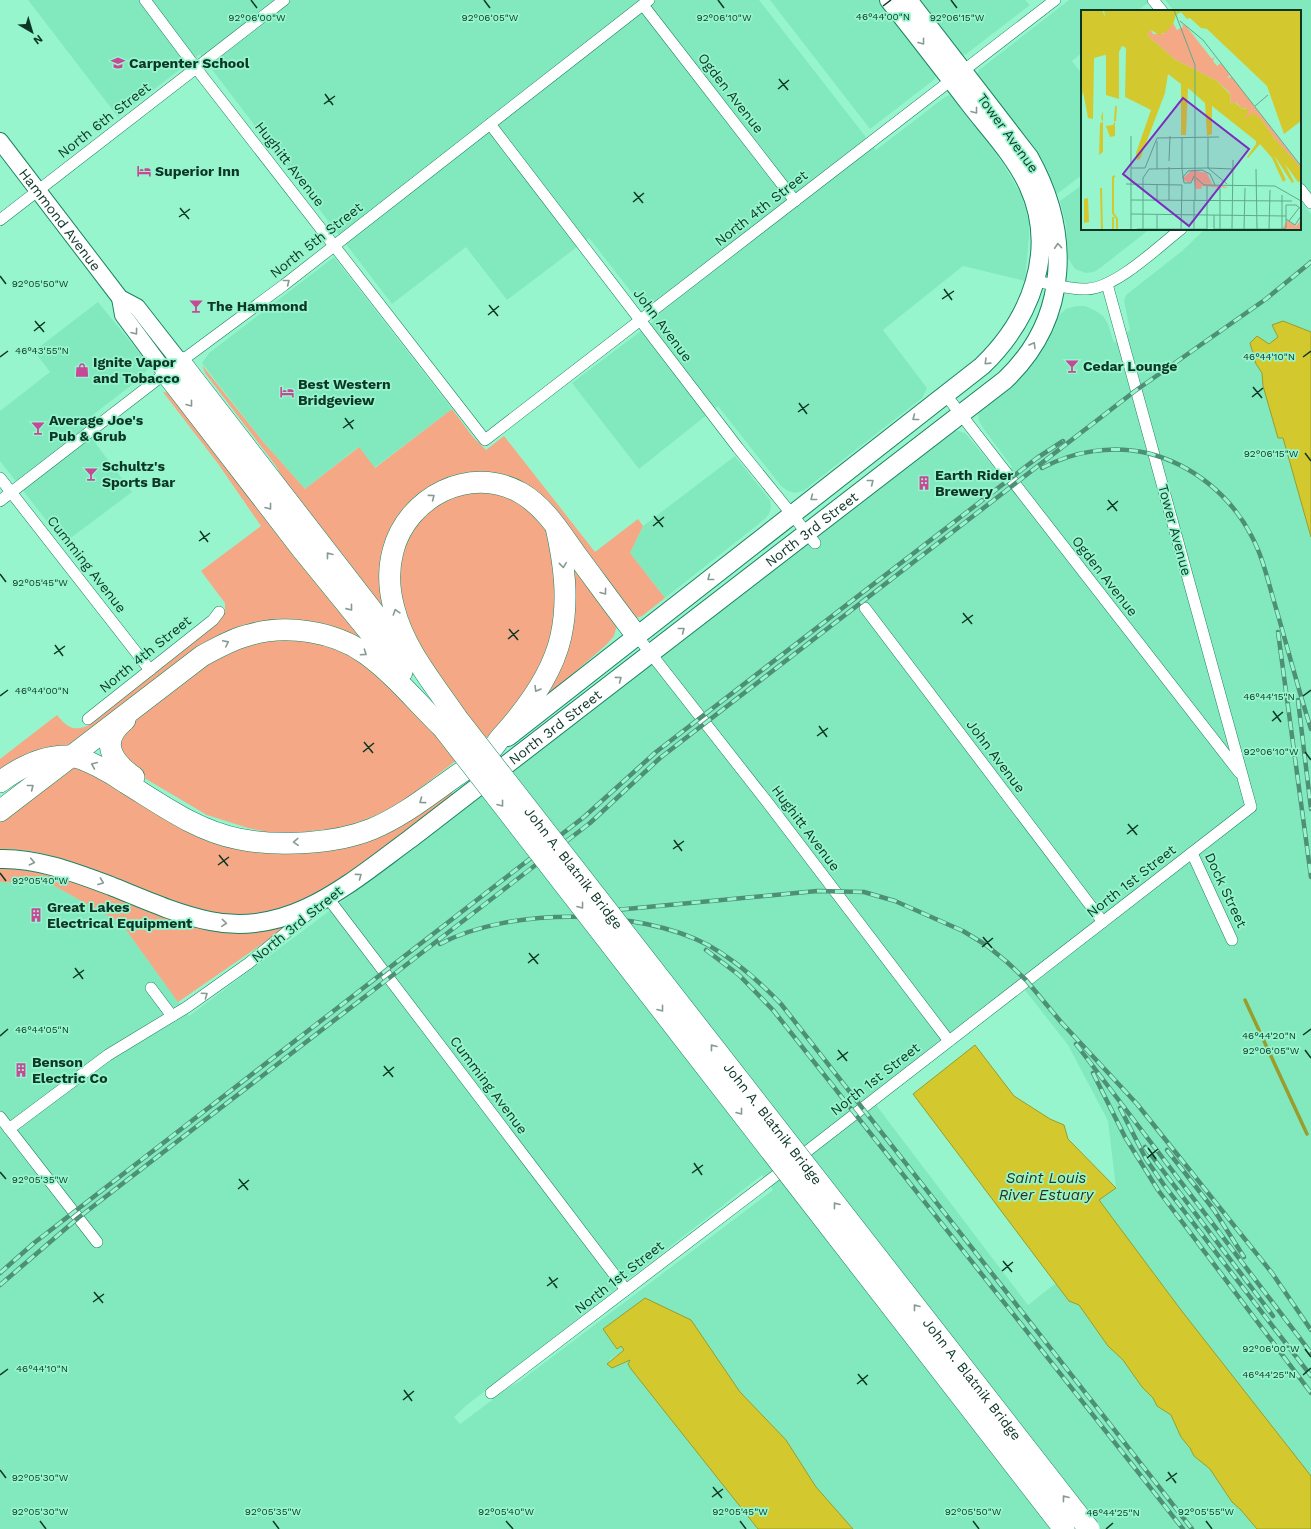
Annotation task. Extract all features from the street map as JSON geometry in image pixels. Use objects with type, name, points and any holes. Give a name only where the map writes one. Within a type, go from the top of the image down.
[{"type":"highway","points":[[173,368],[301,548],[394,662],[450,723]]},
{"type":"highway","points":[[450,723],[409,645],[394,609],[390,569],[393,551],[399,534],[411,514],[440,491],[477,481],[504,486],[521,493],[536,503],[556,527],[637,636]]},
{"type":"highway","points":[[488,753],[519,717],[533,696],[555,657],[561,637],[566,607],[566,590],[561,550],[556,527]]},
{"type":"highway","points":[[0,811],[193,662],[235,639],[260,632],[297,630],[332,638],[352,646],[376,662],[450,723]]},
{"type":"highway","points":[[193,662],[174,680],[118,725],[111,738],[110,749],[118,764],[136,779],[240,839]]},
{"type":"highway","name":"John A. Blatnik Bridge","points":[[450,723],[1064,1529]]},
{"type":"highway","name":"John A. Blatnik Bridge","points":[[450,723],[1089,1529]]},
{"type":"highway","name":"North 3rd Street","points":[[70,756],[108,772],[162,805],[209,831],[240,839],[282,843],[335,838],[371,829],[396,817],[417,804],[488,753]]},
{"type":"highway","points":[[0,782],[31,762],[45,758],[70,756]]},
{"type":"main road","name":"Tower Avenue","points":[[889,0],[1029,157],[1044,186],[1052,210],[1059,260],[1056,285]]},
{"type":"main road","name":"Tower Avenue","points":[[908,0],[1016,164],[1028,185],[1037,211],[1041,238],[1040,259],[1036,281]]},
{"type":"main road","name":"North 3rd Street","points":[[488,753],[982,366],[1001,348],[1020,318],[1036,281]]},
{"type":"main road","name":"North 3rd Street","points":[[328,898],[410,839],[651,654],[811,537],[898,461],[962,415],[1005,380],[1024,359],[1042,328],[1056,285]]},
{"type":"main road","points":[[0,859],[20,859],[64,870],[172,910],[218,922],[240,924],[273,919],[308,909],[328,898]]},
{"type":"street","name":"Hughitt Avenue","points":[[145,0],[196,68],[485,440]]},
{"type":"street","name":"North 6th Street","points":[[0,220],[284,0]]},
{"type":"street","name":"North 4th Street","points":[[485,440],[1055,0]]},
{"type":"street","points":[[1153,0],[1161,10]]},
{"type":"street","name":"North 5th Street","points":[[0,501],[256,306],[646,2]]},
{"type":"street","name":"Ogden Avenue","points":[[646,2],[795,201]]},
{"type":"street","name":"John Avenue","points":[[490,124],[735,444],[811,537]]},
{"type":"street","name":"Hammond Avenue","points":[[0,141],[120,298],[120,307],[123,316],[173,368]]},
{"type":"street","points":[[1301,190],[1311,204]]},
{"type":"street","points":[[1036,281],[1087,289],[1107,284],[1120,277],[1180,230]]},
{"type":"street","name":"Tower Avenue","points":[[1107,284],[1242,776]]},
{"type":"street","name":"Ogden Avenue","points":[[946,394],[1242,776]]},
{"type":"street","name":"Cumming Avenue","points":[[0,478],[150,670]]},
{"type":"street","name":"John Avenue","points":[[864,608],[1103,922]]},
{"type":"street","name":"North 4th Street","points":[[88,719],[220,612]]},
{"type":"street","name":"Hughitt Avenue","points":[[637,636],[771,807],[949,1041]]},
{"type":"street","name":"North 1st Street","points":[[491,1393],[1251,807],[1242,776]]},
{"type":"street","name":"Dock Street","points":[[1192,852],[1232,940]]},
{"type":"street","name":"Cumming Avenue","points":[[328,898],[626,1290]]},
{"type":"street","name":"North 3rd Street","points":[[9,1129],[108,1055],[172,1016],[268,949],[328,898]]},
{"type":"street","points":[[151,988],[172,1016]]},
{"type":"street","points":[[0,1117],[97,1242]]},
{"type":"shaded area","points":[[28,0],[759,0],[876,150],[945,97],[950,95],[954,97],[1002,162],[1021,194],[1029,221],[1025,281],[963,266],[883,330],[927,388],[922,398],[803,491],[795,493],[788,491],[781,486],[718,406],[639,469],[572,383],[654,321],[589,238],[507,300],[466,247],[392,304],[200,54],[118,117]]},
{"type":"shaded area","points":[[770,0],[879,0],[936,76],[935,79],[870,129]]},
{"type":"shaded area","points":[[918,0],[1025,0],[1030,5],[965,55],[961,54]]},
{"type":"shaded area","points":[[1069,0],[1152,0],[1138,10],[1081,10],[1081,54],[1072,61],[1081,73],[1081,176],[1057,194],[1037,153],[977,74],[979,70]]},
{"type":"shaded area","points":[[1165,0],[1311,0],[1311,195],[1301,181],[1301,10],[1173,10]]},
{"type":"shaded area","points":[[1081,186],[1081,230],[1149,230],[1100,268],[1094,272],[1086,273],[1075,269],[1068,258],[1066,225],[1060,201]]},
{"type":"shaded area","points":[[1301,201],[1311,214],[1311,332],[1283,321],[1278,337],[1269,344],[1251,350],[1262,373],[1263,386],[1278,438],[1283,438],[1311,537],[1311,1476],[1181,1310],[1099,1200],[1116,1188],[1108,1121],[1068,1045],[1021,985],[873,1101],[1028,1305],[1056,1283],[1069,1301],[1079,1305],[1108,1346],[1123,1360],[1142,1387],[1153,1398],[1157,1406],[1171,1415],[1181,1437],[1190,1448],[1194,1456],[1210,1469],[1232,1502],[1257,1529],[853,1529],[816,1487],[786,1440],[740,1392],[721,1366],[645,1298],[603,1329],[617,1349],[621,1346],[624,1350],[609,1360],[616,1367],[630,1360],[628,1364],[631,1369],[758,1529],[0,1529],[0,882],[51,884],[121,923],[189,1016],[356,891],[949,431],[955,430],[965,433],[1001,476],[1012,467],[979,421],[978,415],[981,408],[1053,325],[1059,315],[1066,309],[1076,306],[1085,306],[1096,311],[1103,316],[1108,324],[1114,343],[1130,330],[1124,301],[1126,295],[1182,251],[1204,230],[1301,230]],"holes":[[[762,1175],[773,1190],[519,1382],[511,1386],[460,1424],[454,1417],[467,1405]]]},
{"type":"shaded area","points":[[334,257],[452,409],[374,468],[358,447],[305,489],[265,444],[202,363],[209,353]]},
{"type":"shaded area","points":[[98,302],[141,355],[148,369],[137,381],[81,424],[132,492],[64,543],[0,461],[0,411],[50,372],[34,351]]},
{"type":"shaded area","points":[[202,365],[265,444],[305,489],[359,447],[375,468],[452,409],[473,437],[486,450],[504,436],[595,552],[638,519],[643,526],[630,553],[665,598],[642,616],[636,618],[518,487],[420,495],[386,612],[299,506],[276,466],[205,373]]},
{"type":"shaded area","points":[[163,392],[171,393],[391,667],[270,624],[71,751],[0,774],[0,759],[57,715],[70,727],[82,728],[87,726],[217,622],[225,612],[225,603],[201,571],[261,526],[219,465]]},
{"type":"shaded area","points":[[735,456],[770,500],[771,507],[769,514],[765,519],[665,598],[630,553],[643,526]]},
{"type":"shaded area","points":[[482,489],[522,502],[549,533],[559,616],[543,668],[500,727],[398,805],[365,820],[339,828],[293,833],[266,832],[207,815],[146,779],[127,765],[118,737],[125,725],[203,665],[252,642],[313,638],[363,659],[435,734],[442,679],[415,640],[402,613],[397,568],[407,535],[433,503]]},
{"type":"shaded area","points":[[568,559],[617,625],[614,636],[607,644],[533,709]]},
{"type":"shaded area","points":[[74,767],[280,853],[451,792],[455,795],[351,872],[315,895],[276,911],[255,915],[234,916],[221,915],[183,906],[135,888],[86,867],[52,856],[35,852],[0,849],[0,822]]},
{"type":"shaded area","points":[[0,864],[55,873],[136,904],[291,924],[178,1002],[121,923],[51,884],[0,882]]},
{"type":"water","points":[[1283,321],[1311,332],[1311,537],[1283,438],[1278,438],[1263,386],[1262,373],[1256,364],[1250,343],[1257,336],[1269,344],[1278,337],[1272,325]]},
{"type":"water","name":"Saint Louis River Estuary","points":[[975,1045],[1014,1096],[1050,1119],[1064,1125],[1068,1139],[1116,1188],[1099,1200],[1181,1310],[1311,1476],[1311,1529],[1257,1529],[1232,1502],[1210,1469],[1194,1456],[1190,1448],[1181,1437],[1171,1415],[1157,1406],[1153,1398],[1142,1387],[1123,1360],[1108,1346],[1079,1305],[1069,1301],[913,1094]]},
{"type":"water","points":[[645,1298],[691,1320],[740,1392],[786,1440],[816,1487],[853,1529],[758,1529],[631,1369],[628,1364],[630,1360],[612,1368],[607,1364],[624,1350],[621,1346],[617,1349],[603,1329]]},
{"type":"waterway","points":[[1245,1000],[1307,1134]]},
{"type":"railway","points":[[0,1285],[78,1218],[590,823],[660,758],[1135,391],[1266,299],[1311,262]]},
{"type":"railway","points":[[0,1273],[34,1243],[584,817],[656,752],[1037,458],[1063,441]]},
{"type":"railway","points":[[1042,468],[1067,457],[1093,451],[1134,451],[1164,458],[1179,465],[1194,473],[1221,494],[1242,520],[1258,550],[1311,729]]},
{"type":"railway","points":[[1278,632],[1311,877]]},
{"type":"railway","points":[[1298,700],[1311,809]]},
{"type":"railway","points":[[584,913],[817,891],[864,892],[895,901],[963,931],[986,945],[1026,980],[1061,1022],[1137,1104],[1272,1273],[1311,1330]]},
{"type":"railway","points":[[440,944],[468,932],[501,923],[537,918],[574,917],[611,919],[646,924],[679,933],[708,945],[737,964],[781,1004],[1192,1529]]},
{"type":"railway","points":[[706,950],[739,975],[773,1010],[1183,1529]]},
{"type":"railway","points":[[1076,1044],[1311,1353]]},
{"type":"railway","points":[[1093,1073],[1125,1137],[1158,1190],[1311,1393]]},
{"type":"railway","points":[[1120,1108],[1146,1159],[1164,1185],[1311,1376]]},
{"type":"railway","points":[[1145,1147],[1273,1316]]},
{"type":"railway","points":[[1167,1150],[1214,1210],[1244,1257]]},
{"type":"place","name":"Carpenter School","points":[[118,63]]},
{"type":"place","name":"Superior Inn","points":[[144,171]]},
{"type":"place","name":"The Hammond","points":[[196,306]]},
{"type":"place","name":"Cedar Lounge","points":[[1072,366]]},
{"type":"place","name":"Ignite Vapor and Tobacco","points":[[82,370]]},
{"type":"place","name":"Best Western Bridgeview","points":[[287,392]]},
{"type":"place","name":"Average Joe's Pub & Grub","points":[[38,428]]},
{"type":"place","name":"Schultz's Sports Bar","points":[[91,474]]},
{"type":"place","name":"Earth Rider Brewery","points":[[924,483]]},
{"type":"place","name":"Great Lakes Electrical Equipment","points":[[36,915]]},
{"type":"place","name":"Benson Electric Co","points":[[21,1070]]}]
